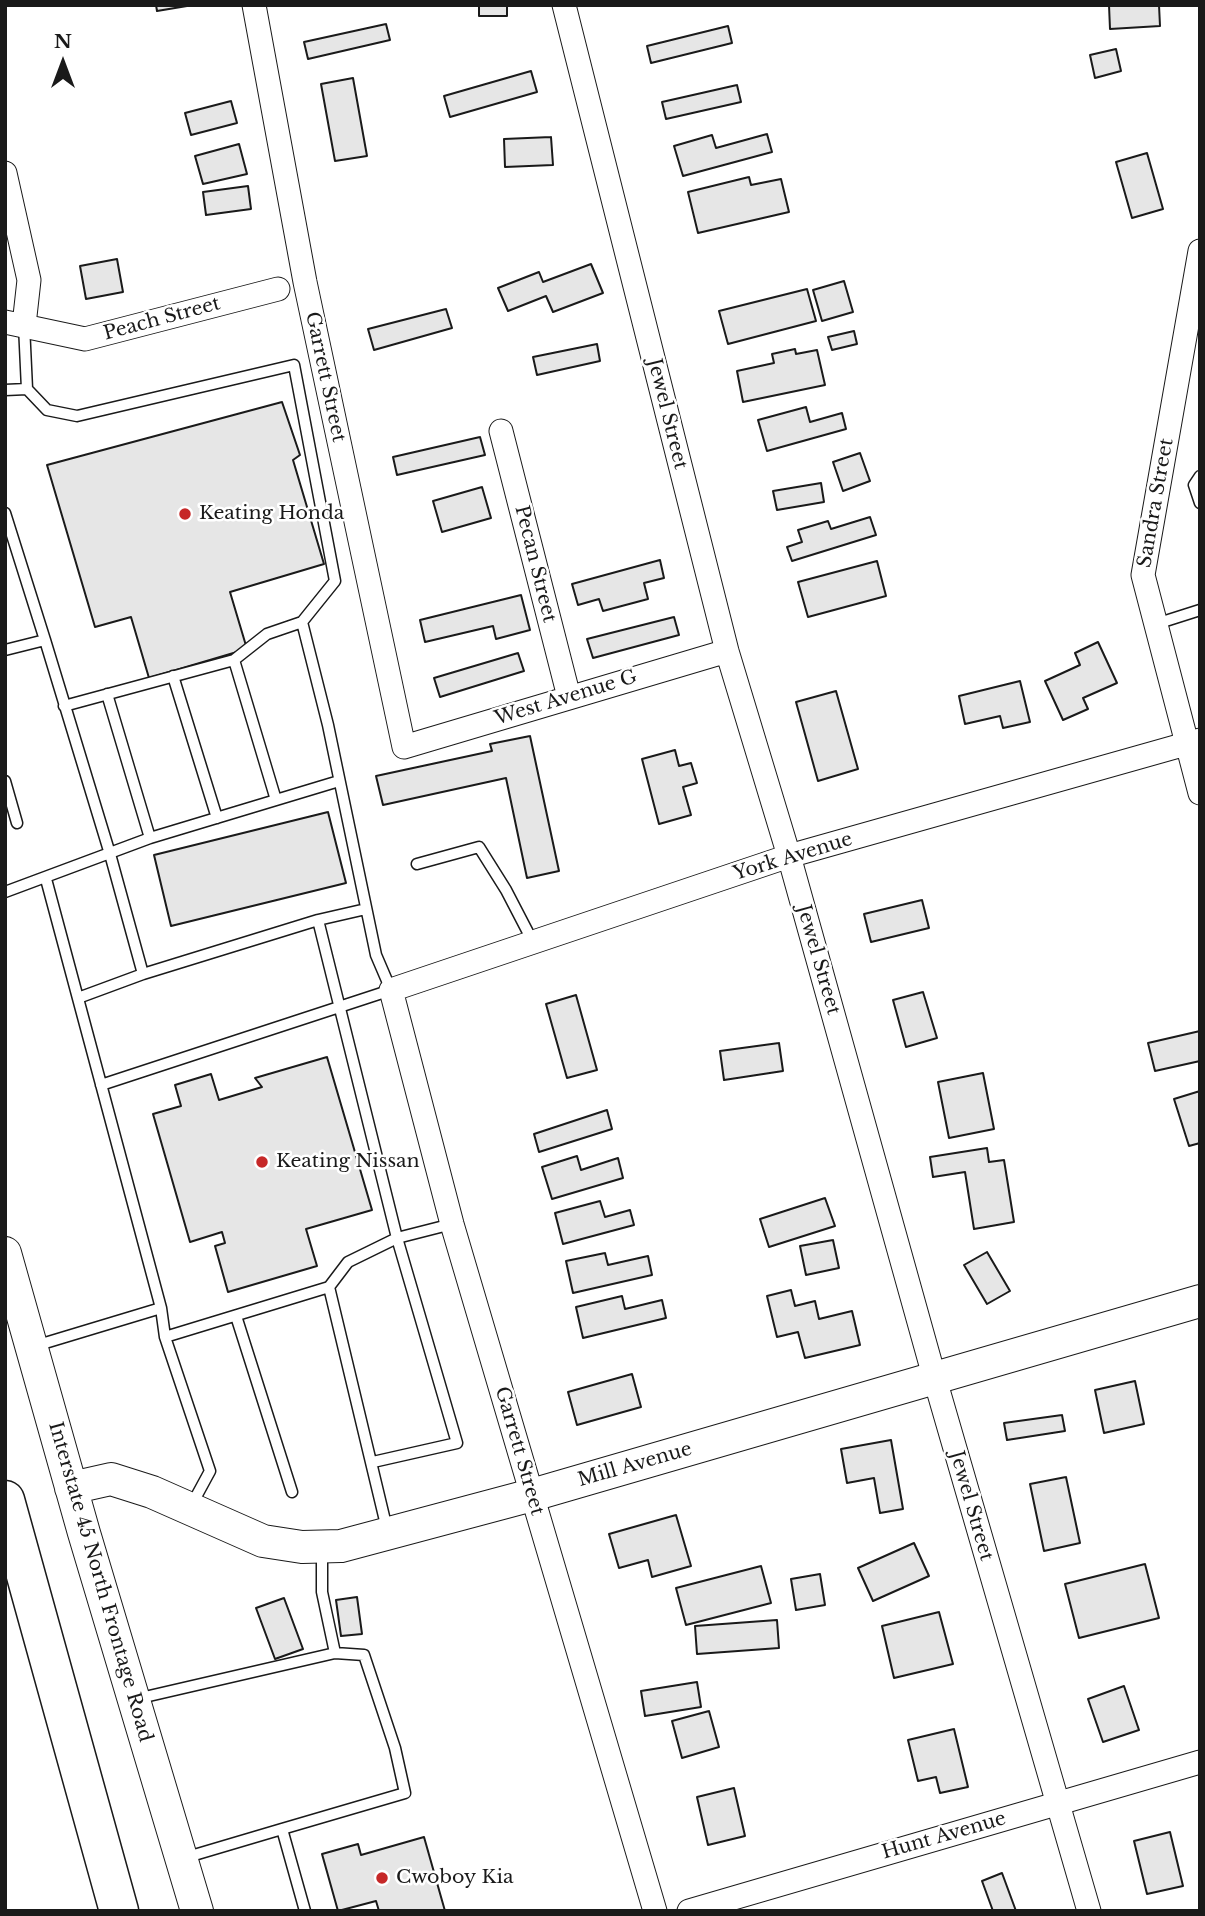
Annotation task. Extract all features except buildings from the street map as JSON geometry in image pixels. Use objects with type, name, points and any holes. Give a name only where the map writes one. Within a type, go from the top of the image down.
[{"type":"highway","points":[[5,1500],[119,1911]]},
{"type":"street","name":"Garrett Street","points":[[254,5],[305,282],[404,747]]},
{"type":"street","name":"Jewel Street","points":[[564,5],[727,651],[789,856],[934,1376],[1089,1911]]},
{"type":"street","points":[[5,173],[29,280],[15,324]]},
{"type":"street","name":"Sandra Street","points":[[1200,251],[1143,575],[1193,742],[1200,793]]},
{"type":"street","name":"Peach Street","points":[[15,324],[85,339],[278,289]]},
{"type":"street","name":"Pecan Street","points":[[501,431],[569,697]]},
{"type":"street","name":"West Avenue G","points":[[404,747],[727,651]]},
{"type":"street","name":"York Avenue","points":[[391,990],[789,856],[1193,742]]},
{"type":"street","name":"Garrett Street","points":[[391,990],[452,1224],[655,1911]]},
{"type":"street","name":"Interstate 45 North Frontage Road","points":[[5,1253],[71,1488],[197,1911]]},
{"type":"street","name":"Mill Avenue","points":[[71,1488],[111,1479],[152,1492],[263,1541],[302,1547],[341,1546],[532,1495],[934,1376],[1200,1301]]},
{"type":"street","name":"Hunt Avenue","points":[[689,1911],[1200,1762]]},
{"type":"lane","points":[[15,324],[26,389],[47,410],[77,416],[294,365],[335,580],[302,622],[267,634],[234,660],[64,706]]},
{"type":"lane","points":[[5,390],[26,389]]},
{"type":"lane","points":[[1200,476],[1194,485],[1200,503]]},
{"type":"lane","points":[[5,513],[110,854],[143,974]]},
{"type":"lane","points":[[1156,624],[1200,610]]},
{"type":"lane","points":[[101,1085],[391,990],[376,955],[302,622]]},
{"type":"lane","points":[[5,650],[45,640]]},
{"type":"lane","points":[[234,660],[276,800]]},
{"type":"lane","points":[[173,676],[217,818]]},
{"type":"lane","points":[[107,694],[150,838]]},
{"type":"lane","points":[[5,781],[17,823]]},
{"type":"lane","points":[[5,892],[46,879],[150,838],[339,781]]},
{"type":"lane","points":[[417,864],[479,847],[506,890],[533,942]]},
{"type":"lane","points":[[46,879],[160,1308],[165,1337],[210,1471],[189,1510]]},
{"type":"lane","points":[[78,998],[143,974],[317,920],[366,909]]},
{"type":"lane","points":[[317,920],[397,1238],[457,1443],[373,1462]]},
{"type":"lane","points":[[165,1337],[330,1287],[348,1262],[397,1238],[452,1224]]},
{"type":"lane","points":[[330,1287],[389,1535]]},
{"type":"lane","points":[[32,1347],[160,1308]]},
{"type":"lane","points":[[236,1316],[292,1492]]},
{"type":"lane","points":[[322,1546],[322,1592],[335,1653]]},
{"type":"lane","points":[[134,1700],[335,1653],[364,1655],[395,1748],[405,1793],[182,1858]]},
{"type":"lane","points":[[282,1829],[304,1911]]},
{"type":"place","name":"Keating Honda","points":[[185,514]]},
{"type":"place","name":"Keating Nissan","points":[[262,1162]]},
{"type":"place","name":"Cwoboy Kia","points":[[382,1878]]}]
